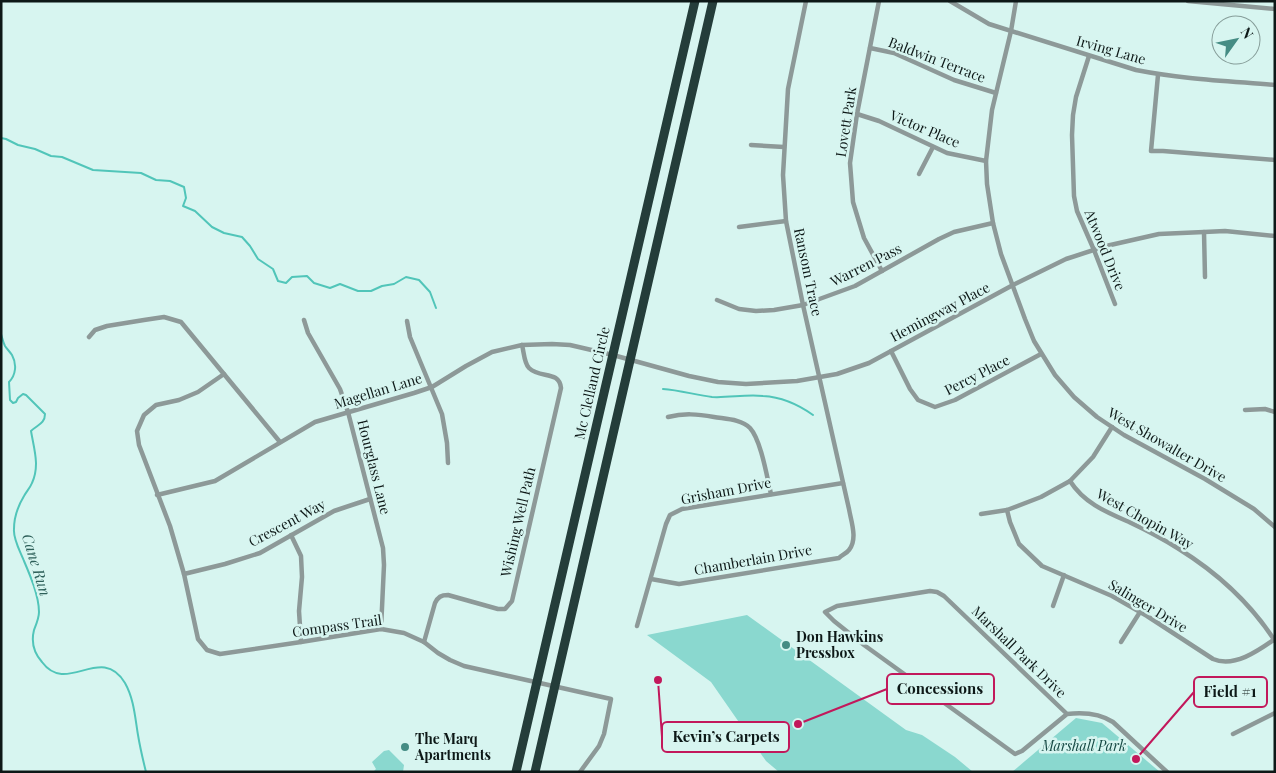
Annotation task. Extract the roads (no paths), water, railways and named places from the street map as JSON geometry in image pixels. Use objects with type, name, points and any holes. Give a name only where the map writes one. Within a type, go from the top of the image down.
[{"type":"highway","name":"Mc Clelland Circle","points":[[516,772],[695,1]]},
{"type":"highway","points":[[535,772],[713,1]]},
{"type":"street","name":"Ransom Trace","points":[[806,1],[788,89],[783,175],[786,221],[849,509],[854,534],[852,543]]},
{"type":"street","name":"Lovett Park","points":[[879,1],[857,114],[850,163],[853,202],[864,238],[882,271]]},
{"type":"street","name":"Irving Lane","points":[[950,1],[990,24],[1136,70],[1158,75],[1195,79],[1275,85]]},
{"type":"street","name":"West Showalter Drive","points":[[1016,1],[1011,31],[992,110],[986,161],[987,184],[993,223],[1001,254],[1028,326],[1041,354],[1055,375],[1074,397],[1112,428],[1205,479],[1254,509],[1274,524]]},
{"type":"street","points":[[1188,1],[1275,9]]},
{"type":"street","name":"Baldwin Terrace","points":[[870,48],[894,53],[954,80],[996,93]]},
{"type":"street","name":"Atwood Drive","points":[[1089,56],[1075,106],[1072,136],[1074,196],[1077,211],[1116,304]]},
{"type":"street","points":[[1158,75],[1150,151],[1275,160]]},
{"type":"street","name":"Victor Place","points":[[857,114],[879,121],[947,153],[986,161]]},
{"type":"street","points":[[751,145],[784,147]]},
{"type":"street","points":[[919,174],[933,147]]},
{"type":"street","points":[[739,227],[786,221]]},
{"type":"street","name":"Warren Pass","points":[[716,300],[739,309],[756,311],[803,305],[855,286],[954,232],[993,223]]},
{"type":"street","points":[[1204,232],[1206,277]]},
{"type":"street","name":"Hemingway Place","points":[[613,355],[718,382],[774,383],[837,374],[869,363],[1066,259],[1106,246],[1159,234],[1225,232],[1275,236]]},
{"type":"street","points":[[89,337],[95,330],[106,326],[164,317],[181,322],[280,442]]},
{"type":"street","name":"Hourglass Lane","points":[[304,320],[308,333],[340,389],[348,412],[383,548],[381,629]]},
{"type":"street","points":[[407,321],[410,337],[442,414],[448,463]]},
{"type":"street","name":"Magellan Lane","points":[[158,495],[216,481],[315,422],[432,387],[492,352],[522,345],[552,344],[570,345],[613,355]]},
{"type":"street","name":"Wishing Well Path","points":[[424,642],[437,598],[442,595],[498,609],[504,609],[512,601],[561,388],[561,383],[555,377],[530,369],[522,345]]},
{"type":"street","name":"Percy Place","points":[[891,351],[910,389],[918,400],[935,407],[955,400],[1041,354]]},
{"type":"street","points":[[184,574],[170,526],[139,445],[137,431],[144,415],[156,405],[179,400],[198,392],[224,374]]},
{"type":"street","points":[[1246,410],[1265,409],[1275,412]]},
{"type":"street","points":[[668,417],[681,414],[695,414],[738,421],[750,428],[758,442],[771,494]]},
{"type":"street","points":[[981,514],[1007,510],[1041,497],[1070,481],[1093,457],[1112,428]]},
{"type":"street","name":"West Chopin Way","points":[[1070,481],[1076,491],[1086,500],[1179,548],[1209,570],[1235,593],[1264,625],[1274,640]]},
{"type":"street","name":"Grisham Drive","points":[[637,626],[670,515],[682,509],[843,483]]},
{"type":"street","name":"Crescent Way","points":[[184,574],[260,553],[334,511],[370,499]]},
{"type":"street","name":"Salinger Drive","points":[[1007,510],[1020,544],[1042,566],[1112,596],[1213,659],[1230,662],[1256,651],[1274,640]]},
{"type":"street","points":[[291,536],[301,556],[302,577],[299,611],[301,642]]},
{"type":"street","name":"Chamberlain Drive","points":[[651,579],[679,584],[839,558],[849,550],[852,543]]},
{"type":"street","name":"Compass Trail","points":[[184,574],[198,640],[207,650],[220,654],[381,629],[404,633],[424,642],[438,653],[464,666],[611,699],[604,734],[599,746],[580,772]]},
{"type":"street","points":[[1053,606],[1064,576]]},
{"type":"street","name":"Marshall Park Drive","points":[[1067,714],[944,596],[937,592],[930,591],[837,606],[825,612],[864,645],[1015,754],[1022,752],[1067,714],[1096,714],[1113,722],[1166,772]]},
{"type":"street","points":[[1121,642],[1140,612]]},
{"type":"street","points":[[1233,734],[1275,713]]},
{"type":"waterway","points":[[1,138],[51,156],[62,157],[93,170],[141,173],[156,180],[170,181],[184,187],[186,198],[183,206],[195,211],[212,227],[224,233],[242,237],[258,259],[273,269],[278,281],[286,283],[292,277],[307,276],[314,283],[330,288],[340,284],[358,291],[371,291],[382,286],[394,284],[406,277],[419,280],[430,292],[436,308]]},
{"type":"waterway","name":"Cane Run","points":[[1,334],[5,346],[15,362],[14,373],[9,382],[10,400],[13,403],[23,394],[26,395],[45,414],[42,422],[31,431],[36,457],[36,470],[31,485],[18,508],[14,525],[16,541],[38,599],[39,612],[33,634],[35,651],[42,662],[52,671],[62,674],[95,668],[105,668],[116,672],[125,683],[134,708],[146,772]]},
{"type":"waterway","points":[[663,389],[712,397],[750,395],[776,398],[789,402],[813,415]]},
{"type":"place","name":"Don Hawkins Pressbox","points":[[786,645]]},
{"type":"place","name":"Kevin’s Carpets","points":[[658,680]]},
{"type":"place","name":"Concessions","points":[[798,724]]},
{"type":"place","name":"The Marq Apartments","points":[[405,747]]},
{"type":"place","name":"Field #1","points":[[1136,759]]},
{"type":"park label","name":"Marshall Park","points":[[1084,746]]}]
